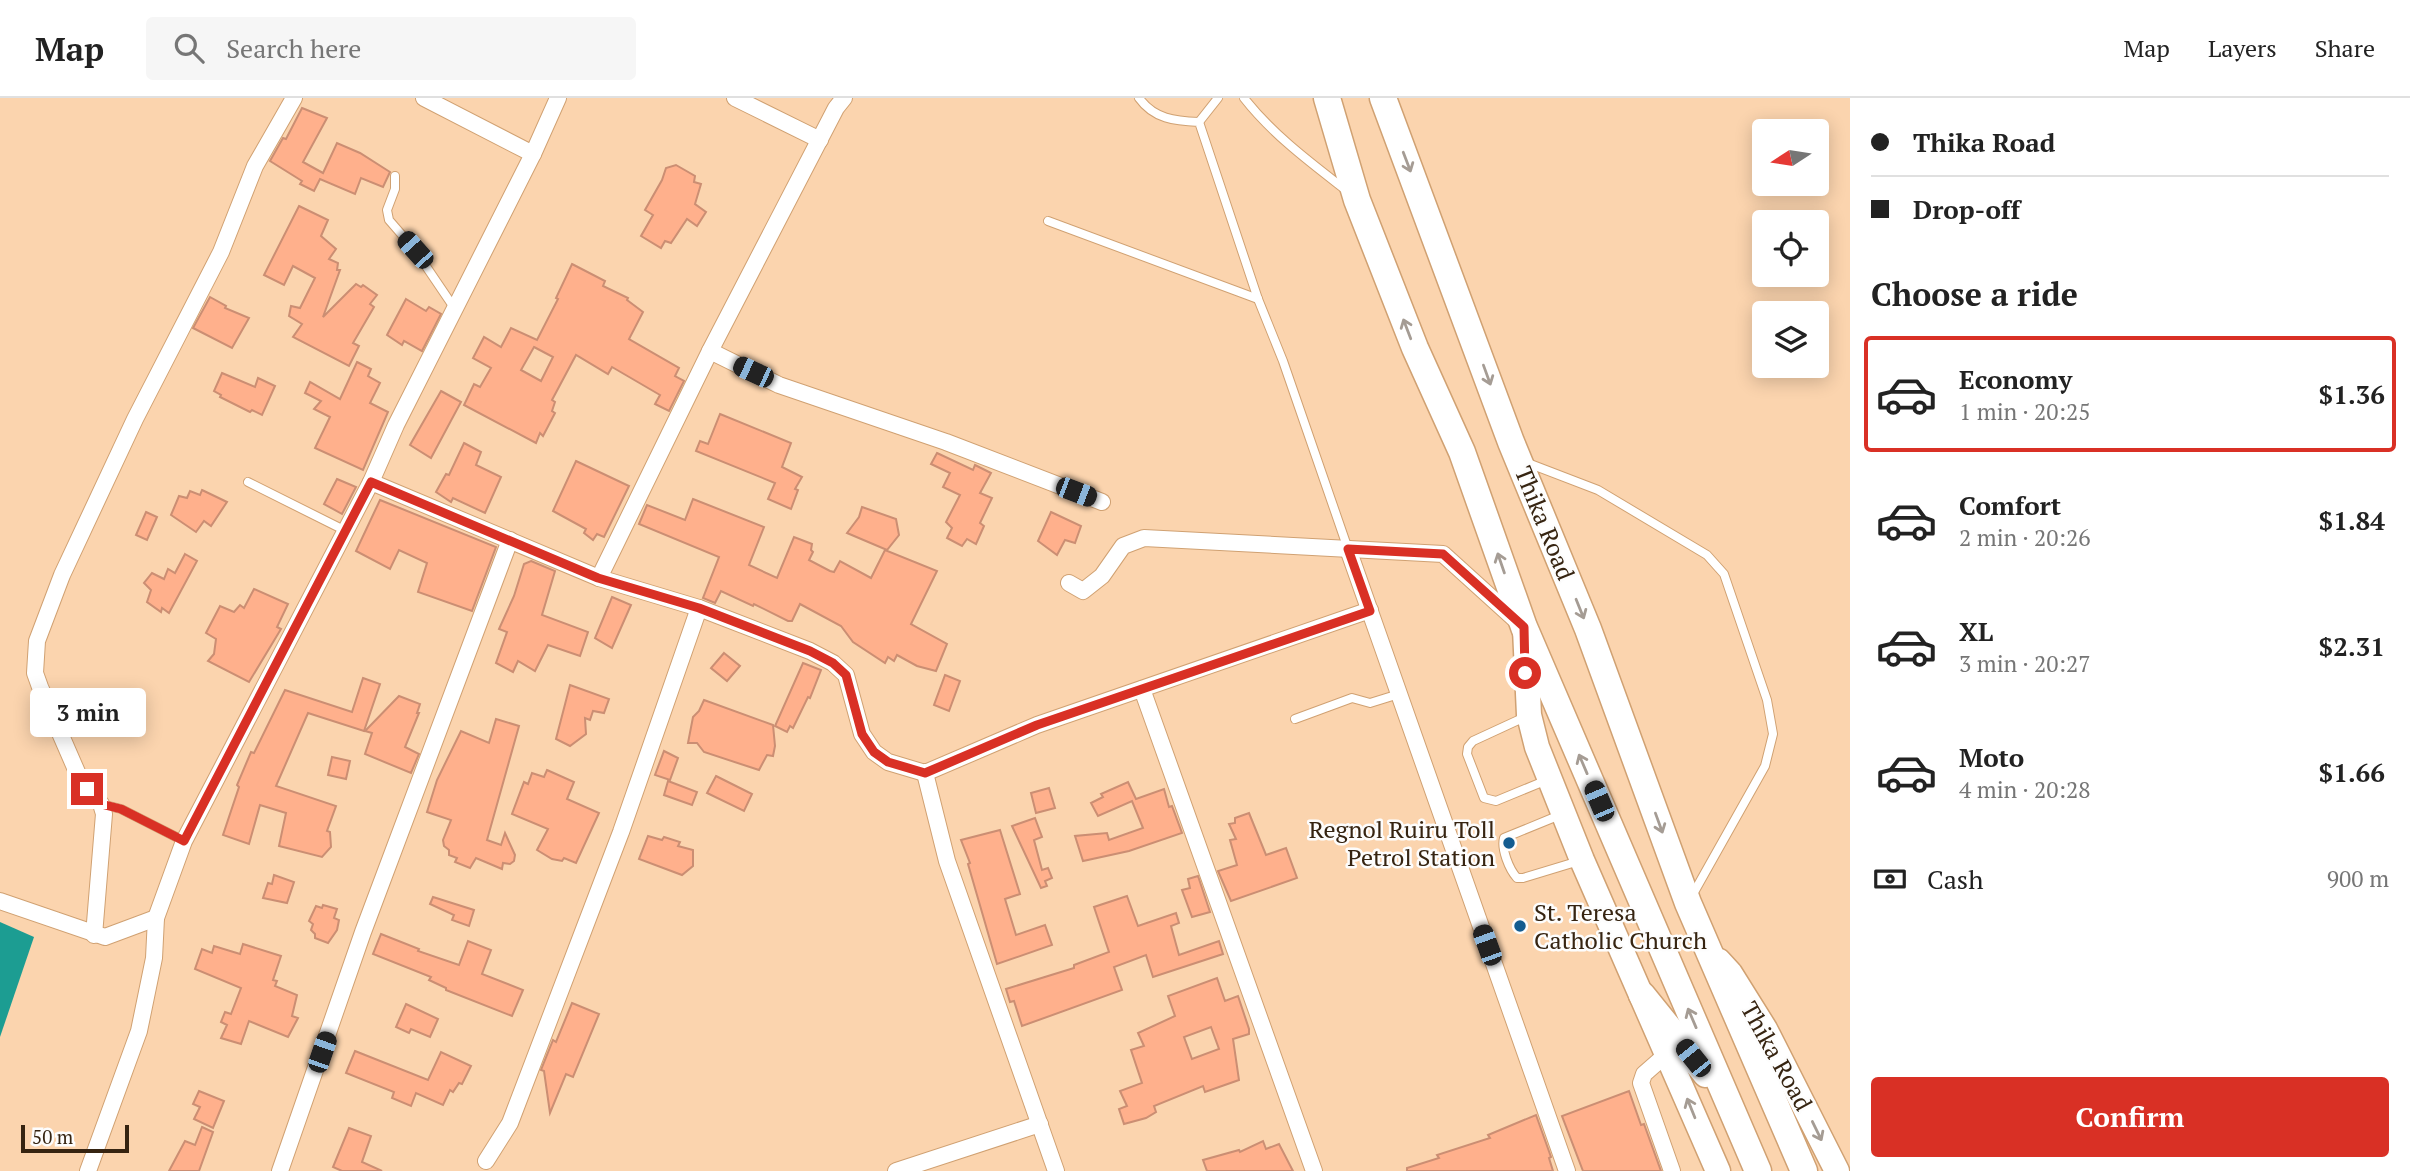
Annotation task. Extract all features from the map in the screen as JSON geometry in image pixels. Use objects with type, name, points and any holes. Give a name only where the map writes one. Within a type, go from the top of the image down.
[{"type":"highway","points":[[1327,98],[1357,200],[1415,348],[1462,452],[1524,627],[1758,1171]]},
{"type":"highway","name":"Thika Road","points":[[1383,98],[1518,459],[1588,629],[1688,903],[1804,1171]]},
{"type":"highway","points":[[1642,995],[1727,1099]]},
{"type":"main road","points":[[1524,627],[1529,715],[1536,747],[1582,860],[1718,1171]]},
{"type":"main road","name":"Thika Road","points":[[1707,947],[1730,973],[1765,1029],[1837,1171]]},
{"type":"street","points":[[94,935],[104,823],[101,804],[80,779],[40,687],[35,673],[37,642],[62,575],[135,419],[221,252],[255,166],[294,98]]},
{"type":"street","points":[[424,98],[533,154]]},
{"type":"street","points":[[89,1171],[139,1031],[154,958],[156,918],[184,841],[371,482],[558,98]]},
{"type":"street","points":[[735,98],[820,140]]},
{"type":"street","points":[[598,578],[710,351],[836,108],[844,98]]},
{"type":"street","points":[[710,351],[779,385],[946,442],[1102,502]]},
{"type":"street","points":[[371,482],[598,578],[699,608],[810,651],[833,663],[846,675],[862,734],[874,752],[896,765],[925,773],[1037,725],[1370,611]]},
{"type":"street","points":[[1069,583],[1083,592],[1102,576],[1123,546],[1144,538],[1443,554],[1524,627]]},
{"type":"street","points":[[280,1171],[363,932],[510,540]]},
{"type":"street","points":[[1348,549],[1567,1171]]},
{"type":"street","points":[[486,1161],[510,1123],[621,832],[699,608]]},
{"type":"street","points":[[1142,689],[1314,1171]]},
{"type":"street","points":[[925,773],[947,861],[1056,1171]]},
{"type":"street","points":[[0,901],[94,935],[112,936],[156,918]]},
{"type":"street","points":[[1668,1054],[1644,1074],[1641,1083],[1672,1171]]},
{"type":"street","points":[[896,1171],[1040,1124]]},
{"type":"lane","points":[[1139,98],[1160,116],[1174,121],[1199,122]]},
{"type":"lane","points":[[1199,122],[1218,98]]},
{"type":"lane","points":[[1244,98],[1293,148],[1357,200]]},
{"type":"lane","points":[[1199,122],[1258,299],[1283,361],[1348,549]]},
{"type":"lane","points":[[395,176],[395,189],[387,210],[389,220],[415,250],[455,309]]},
{"type":"lane","points":[[1048,221],[1258,299]]},
{"type":"lane","points":[[1518,459],[1598,490],[1707,555],[1724,574],[1767,701],[1773,734],[1765,766],[1688,903]]},
{"type":"lane","points":[[248,482],[346,531]]},
{"type":"lane","points":[[1294,719],[1352,698],[1370,703],[1399,694]]},
{"type":"lane","points":[[1529,715],[1473,741],[1467,754],[1484,798],[1489,800],[1496,801],[1549,779]]},
{"type":"lane","points":[[101,804],[121,809],[184,841]]},
{"type":"lane","points":[[1563,814],[1504,838],[1503,847],[1513,874],[1517,878],[1523,878],[1582,860]]},
{"type":"water","points":[[0,922],[34,937],[0,1037]]},
{"type":"building","points":[[302,108],[327,118],[303,162],[323,173],[337,143],[360,153],[390,172],[383,187],[361,178],[355,194],[320,179],[314,191],[300,184],[302,181],[270,161],[283,138],[286,139]]},
{"type":"building","points":[[676,165],[695,176],[694,182],[701,184],[695,204],[706,212],[697,226],[687,219],[671,243],[665,241],[661,248],[641,236],[653,215],[645,210],[666,168]]},
{"type":"building","points":[[299,206],[328,220],[321,236],[336,249],[329,259],[338,263],[337,270],[340,270],[323,317],[356,284],[361,287],[363,285],[377,295],[370,304],[374,307],[353,343],[359,346],[349,366],[293,337],[302,324],[289,316],[291,306],[300,308],[315,278],[293,266],[284,285],[264,275]]},
{"type":"building","points":[[572,264],[605,281],[603,286],[628,298],[627,300],[643,312],[629,339],[679,368],[675,376],[684,381],[669,411],[655,404],[660,395],[612,367],[608,374],[576,355],[552,400],[555,402],[552,411],[555,413],[543,436],[540,433],[536,443],[464,405],[474,384],[480,387],[491,368],[473,358],[484,337],[501,347],[511,328],[537,340],[558,299],[556,298]],"holes":[[[534,347],[553,357],[541,381],[521,370]]]},
{"type":"building","points":[[210,297],[226,306],[225,308],[249,318],[232,348],[193,328]]},
{"type":"building","points":[[406,299],[426,311],[429,307],[441,314],[422,351],[404,341],[402,345],[387,335]]},
{"type":"building","points":[[357,362],[371,369],[368,376],[380,383],[370,403],[388,412],[363,470],[315,448],[330,417],[314,409],[321,401],[305,393],[310,382],[340,399]]},
{"type":"building","points":[[222,373],[255,387],[258,378],[275,386],[262,415],[220,397],[221,395],[214,391]]},
{"type":"building","points":[[441,391],[461,402],[431,458],[410,445]]},
{"type":"building","points":[[720,414],[791,443],[782,467],[802,477],[795,489],[798,490],[791,509],[768,499],[775,483],[696,451],[700,441],[708,444]]},
{"type":"building","points":[[464,443],[481,452],[476,465],[501,477],[485,513],[453,498],[451,502],[436,492],[446,474],[449,475]]},
{"type":"building","points":[[937,453],[973,470],[975,465],[991,473],[980,493],[992,498],[980,523],[984,526],[976,544],[967,539],[962,546],[947,538],[952,528],[946,522],[960,495],[943,487],[950,473],[931,464]]},
{"type":"building","points":[[576,461],[629,486],[604,537],[597,534],[593,540],[584,533],[586,529],[553,511]]},
{"type":"building","points":[[337,479],[356,487],[342,514],[324,504]]},
{"type":"building","points":[[202,490],[227,502],[211,526],[204,521],[196,532],[171,515],[179,496],[187,498],[190,491],[200,495]]},
{"type":"building","points":[[693,499],[764,527],[749,565],[777,578],[794,537],[812,544],[813,552],[809,560],[834,572],[840,561],[871,578],[885,550],[937,571],[911,624],[947,644],[936,671],[917,666],[897,655],[894,661],[888,657],[885,663],[853,642],[841,626],[800,604],[792,621],[788,621],[721,591],[715,603],[703,598],[719,557],[639,524],[647,505],[685,520]]},
{"type":"building","points":[[380,500],[496,547],[472,611],[418,592],[427,563],[399,550],[390,569],[356,551]]},
{"type":"building","points":[[862,507],[896,519],[899,535],[887,550],[847,533],[859,517]]},
{"type":"building","points":[[146,512],[157,517],[147,540],[136,535]]},
{"type":"building","points":[[1051,512],[1081,526],[1075,543],[1065,540],[1057,555],[1038,541]]},
{"type":"building","points":[[185,554],[197,561],[169,613],[162,608],[161,612],[147,602],[151,590],[144,583],[152,573],[164,579],[168,569],[175,573]]},
{"type":"building","points":[[531,561],[555,571],[542,615],[588,632],[580,656],[548,645],[535,671],[518,661],[513,672],[496,663],[507,632],[499,629],[514,596],[524,564]]},
{"type":"building","points":[[254,589],[288,604],[277,627],[281,629],[249,682],[208,661],[214,654],[216,639],[206,633],[220,606],[234,612],[240,605],[244,608]]},
{"type":"building","points":[[612,597],[631,605],[612,648],[595,638]]},
{"type":"building","points":[[724,653],[740,666],[727,681],[711,668]]},
{"type":"building","points":[[803,663],[821,670],[810,698],[808,697],[793,728],[790,726],[787,732],[775,726]]},
{"type":"building","points":[[945,675],[960,681],[949,711],[934,705]]},
{"type":"building","points":[[363,678],[380,684],[364,731],[308,713],[276,786],[336,806],[327,831],[330,832],[331,847],[322,857],[279,846],[286,813],[260,805],[249,844],[223,835],[239,787],[237,785],[251,752],[254,753],[285,690],[352,712]]},
{"type":"building","points":[[570,685],[609,699],[604,713],[593,711],[590,720],[585,718],[586,734],[570,746],[556,739]]},
{"type":"building","points":[[399,696],[420,704],[405,747],[419,754],[411,773],[365,754],[372,733],[365,731]]},
{"type":"building","points":[[704,700],[773,725],[773,756],[767,755],[759,770],[704,752],[697,743],[688,743],[693,717]]},
{"type":"building","points":[[496,719],[519,726],[487,840],[501,845],[505,833],[515,855],[514,861],[510,864],[503,863],[502,869],[476,858],[470,868],[455,862],[457,858],[449,855],[449,850],[444,846],[443,840],[451,820],[427,812],[437,780],[461,731],[489,743]]},
{"type":"building","points":[[664,751],[678,758],[670,780],[655,775]]},
{"type":"building","points":[[332,757],[350,761],[346,779],[328,775]]},
{"type":"building","points":[[547,770],[574,782],[567,799],[599,813],[576,863],[564,858],[562,861],[552,859],[537,850],[548,829],[512,814],[524,782],[528,784],[532,773],[544,777]]},
{"type":"building","points":[[716,776],[752,794],[744,811],[707,793]]},
{"type":"building","points":[[668,781],[697,792],[692,805],[664,795]]},
{"type":"building","points":[[1128,782],[1136,799],[1164,789],[1169,807],[1172,806],[1182,833],[1129,851],[1083,861],[1075,836],[1107,833],[1109,840],[1143,828],[1132,801],[1098,816],[1091,803],[1103,797],[1101,794]]},
{"type":"building","points":[[1049,788],[1055,808],[1036,813],[1031,793]]},
{"type":"building","points":[[1249,813],[1266,855],[1286,848],[1297,878],[1231,901],[1218,871],[1237,865],[1230,840],[1236,839],[1229,824],[1235,823],[1235,818]]},
{"type":"building","points":[[1035,818],[1042,837],[1034,840],[1042,870],[1048,868],[1052,878],[1045,881],[1047,886],[1041,888],[1012,826]]},
{"type":"building","points":[[1000,830],[1020,894],[1005,899],[1016,935],[1045,925],[1052,945],[997,964],[968,864],[970,863],[961,840]]},
{"type":"building","points":[[648,836],[662,840],[664,837],[680,842],[678,846],[693,850],[693,866],[682,875],[639,859]]},
{"type":"building","points":[[274,875],[294,882],[287,903],[263,898]]},
{"type":"building","points":[[1198,876],[1210,912],[1192,917],[1182,890],[1190,888],[1188,879]]},
{"type":"building","points":[[1127,896],[1138,926],[1176,913],[1179,923],[1171,926],[1179,955],[1219,941],[1223,954],[1153,977],[1146,955],[1114,967],[1122,990],[1022,1026],[1014,1001],[1010,1002],[1006,989],[1074,968],[1074,965],[1109,952],[1094,907]]},
{"type":"building","points":[[433,897],[474,910],[469,926],[452,920],[454,915],[430,904]]},
{"type":"building","points":[[323,905],[337,909],[334,918],[339,920],[337,930],[328,943],[315,938],[311,930],[313,924],[309,921],[316,906],[322,908]]},
{"type":"building","points":[[381,934],[419,949],[418,951],[459,965],[468,941],[491,950],[482,974],[523,990],[512,1016],[446,990],[429,980],[431,977],[373,954]]},
{"type":"building","points":[[243,944],[281,956],[273,980],[277,981],[275,986],[297,995],[292,1016],[298,1018],[288,1037],[249,1021],[241,1044],[221,1038],[227,1025],[221,1022],[225,1012],[231,1014],[241,988],[195,969],[202,949],[212,953],[214,946],[240,954]]},
{"type":"building","points":[[1217,978],[1225,1001],[1238,996],[1249,1029],[1249,1034],[1233,1039],[1239,1080],[1205,1092],[1203,1086],[1154,1106],[1156,1112],[1146,1118],[1124,1124],[1119,1109],[1127,1106],[1120,1091],[1142,1083],[1131,1050],[1144,1046],[1138,1033],[1175,1016],[1168,996]],"holes":[[[1211,1027],[1219,1049],[1192,1059],[1184,1037]]]},
{"type":"building","points":[[572,1003],[599,1014],[573,1077],[566,1074],[550,1113],[544,1071],[541,1070]]},
{"type":"building","points":[[406,1004],[438,1019],[430,1037],[411,1029],[409,1033],[396,1027]]},
{"type":"building","points":[[355,1051],[428,1080],[441,1052],[471,1066],[462,1084],[459,1083],[453,1092],[450,1090],[443,1105],[416,1093],[411,1106],[392,1098],[394,1092],[346,1073]]},
{"type":"building","points":[[199,1091],[224,1101],[213,1128],[194,1119],[200,1107],[193,1104]]},
{"type":"building","points":[[1629,1091],[1661,1171],[1583,1171],[1562,1116]]},
{"type":"building","points":[[1536,1115],[1551,1157],[1549,1158],[1553,1171],[1407,1171],[1407,1168],[1439,1158],[1437,1155],[1490,1138],[1488,1135]]},
{"type":"building","points":[[202,1127],[213,1132],[199,1171],[169,1171],[185,1141],[195,1145]]},
{"type":"building","points":[[349,1128],[371,1136],[362,1162],[382,1171],[342,1171],[333,1167]]},
{"type":"building","points":[[1263,1141],[1266,1149],[1279,1144],[1293,1171],[1207,1171],[1203,1160],[1239,1150],[1240,1152]]},
{"type":"place","name":"Regnol Ruiru Toll Petrol Station","points":[[1509,843]]},
{"type":"place","name":"St. Teresa Catholic Church","points":[[1520,926]]},
{"type":"route","points":[[87,789],[101,804],[121,809],[184,841],[371,482],[598,578],[699,608],[810,651],[833,663],[846,675],[862,734],[874,752],[888,762],[925,773],[1037,725],[1370,611],[1348,549],[1443,554],[1524,627],[1525,673]]}]
